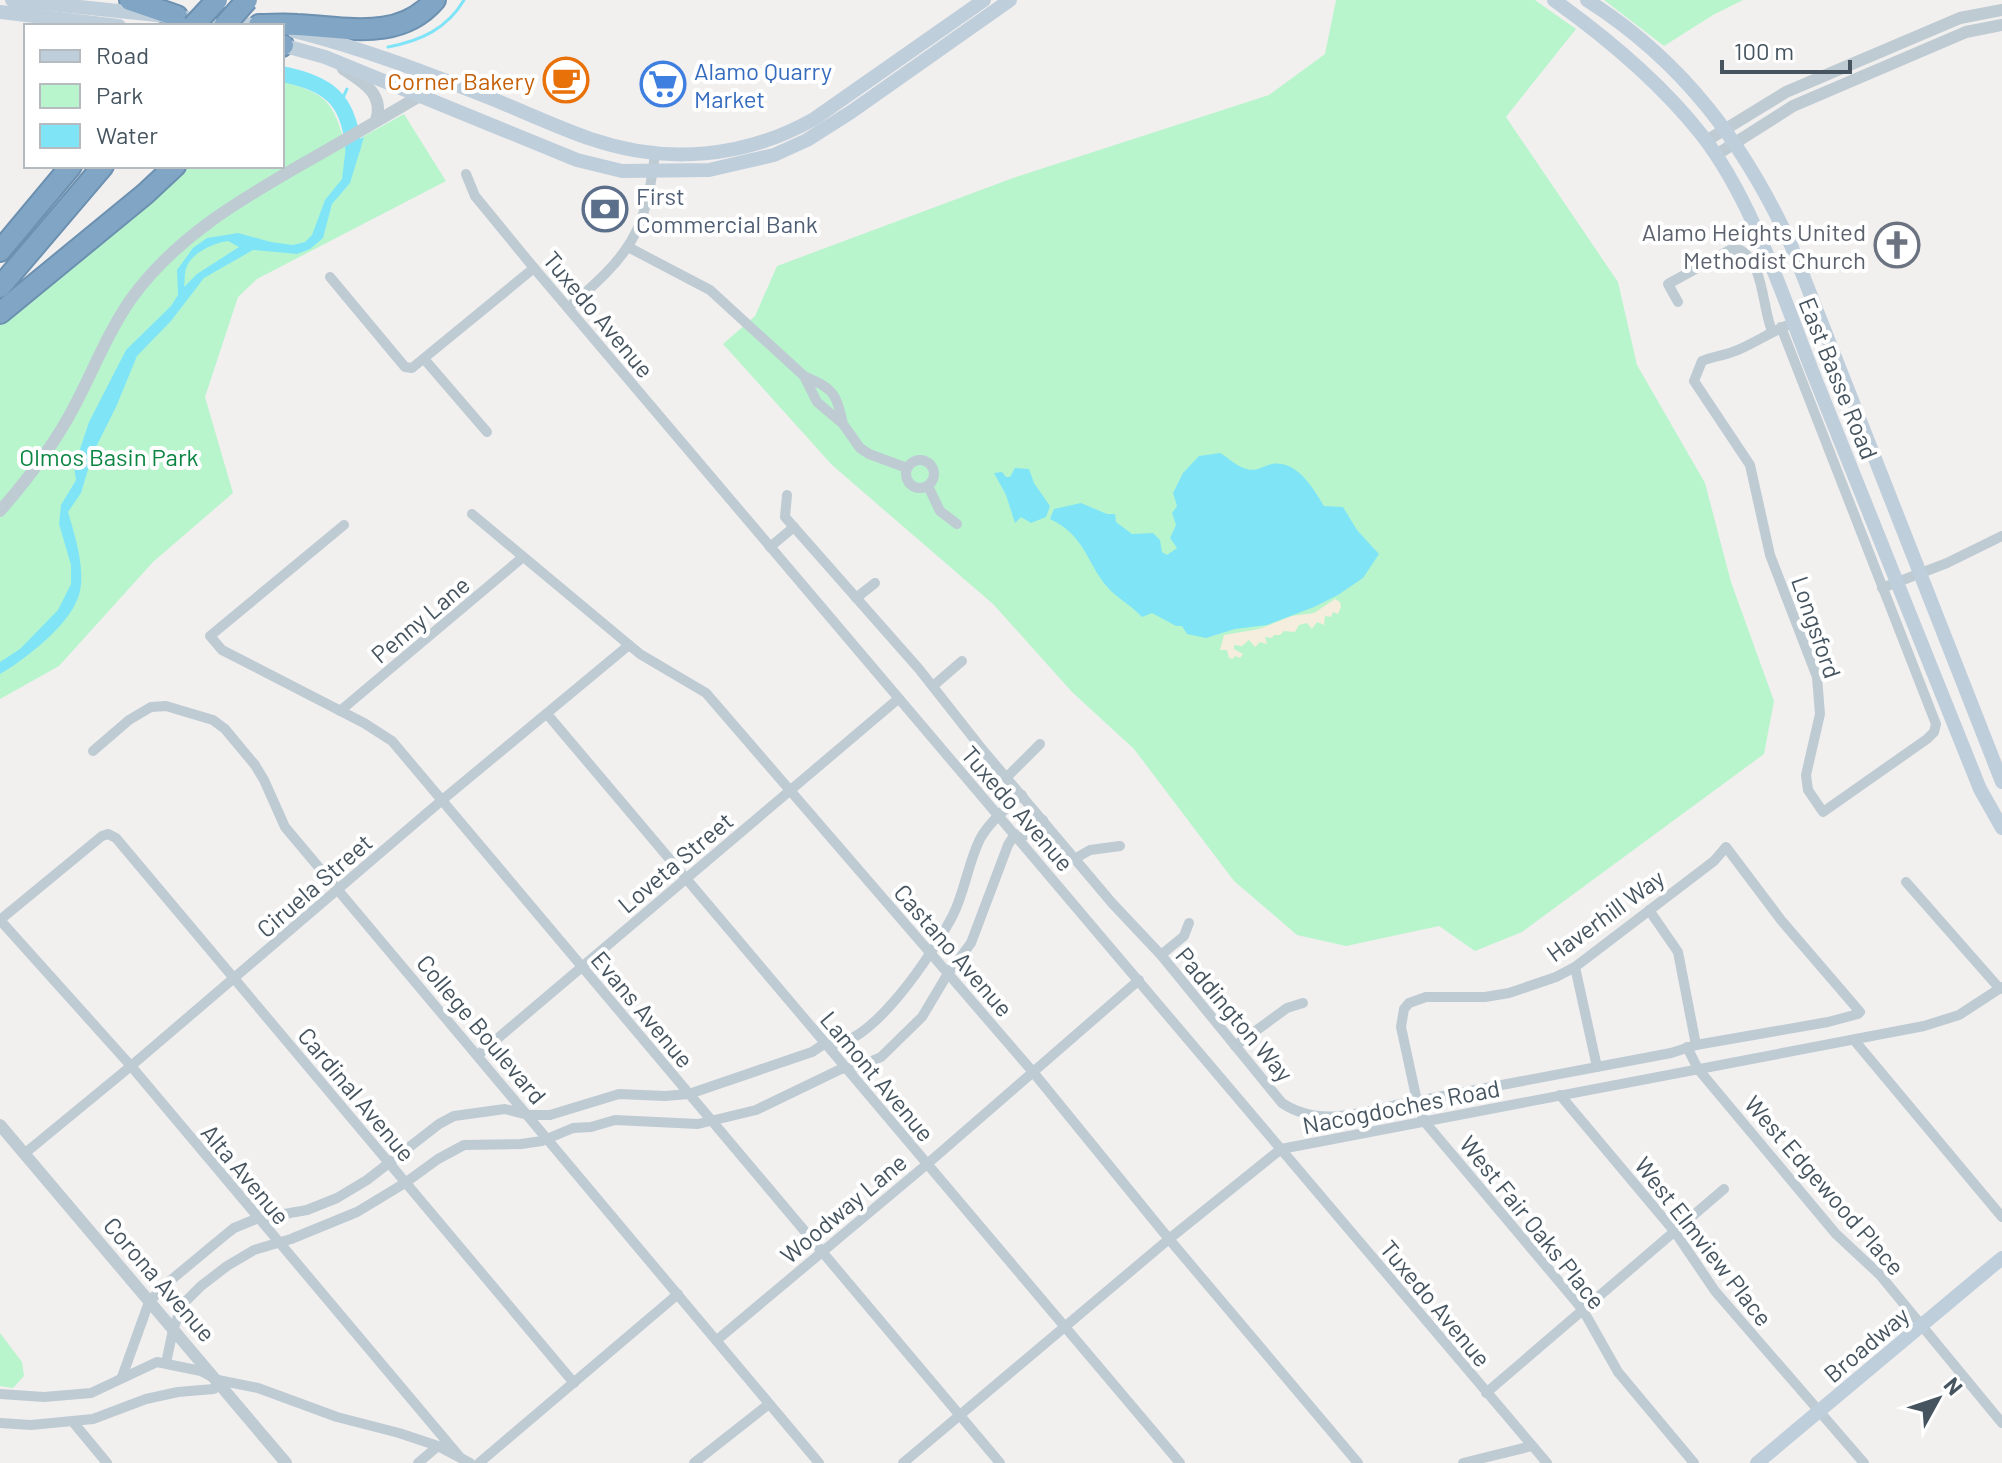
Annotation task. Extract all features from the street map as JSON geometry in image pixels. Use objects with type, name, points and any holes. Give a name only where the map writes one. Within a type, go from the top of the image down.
[{"type":"highway","points":[[130,0],[183,23]]},
{"type":"highway","points":[[183,23],[200,0]]},
{"type":"highway","points":[[183,23],[217,0]]},
{"type":"highway","points":[[226,24],[247,0]]},
{"type":"highway","points":[[284,25],[363,30],[394,27],[411,20],[435,0]]},
{"type":"highway","points":[[0,251],[69,168]]},
{"type":"highway","points":[[0,287],[101,168]]},
{"type":"highway","points":[[0,313],[173,168]]},
{"type":"main road","points":[[12,0],[107,24]]},
{"type":"main road","points":[[284,46],[325,57],[577,160],[622,171],[709,170],[747,163],[790,148],[984,0]]},
{"type":"main road","points":[[284,30],[331,42],[445,81],[590,139],[655,154],[704,154],[752,146],[847,107],[1010,0]]},
{"type":"main road","name":"East Basse Road","points":[[1554,0],[1663,91],[1716,155],[1749,218],[1782,327],[1897,582],[1980,789],[2002,828]]},
{"type":"main road","name":"East Basse Road","points":[[1587,0],[1659,55],[1691,87],[1726,129],[1769,196],[2002,782]]},
{"type":"main road","points":[[0,12],[107,10],[183,23],[209,24]]},
{"type":"main road","points":[[284,37],[421,82],[445,81]]},
{"type":"main road","name":"Broadway","points":[[1760,1462],[2002,1258]]},
{"type":"street","points":[[1706,141],[1786,92],[1960,18],[2002,10]]},
{"type":"street","points":[[1716,155],[1793,106],[1966,32],[2002,25]]},
{"type":"street","points":[[1925,34],[1927,50]]},
{"type":"street","points":[[325,57],[370,89],[379,104],[375,122]]},
{"type":"street","points":[[0,511],[41,462],[131,299],[166,258],[187,238],[231,207],[445,81]]},
{"type":"street","points":[[568,308],[608,272],[628,247],[647,209],[655,154]]},
{"type":"street","name":"Tuxedo Avenue","points":[[466,174],[475,196],[534,268],[1547,1463]]},
{"type":"street","points":[[628,247],[710,290],[804,376],[826,385],[833,392],[843,424],[852,439],[869,454],[907,468]]},
{"type":"street","points":[[1678,302],[1668,284],[1730,250],[1740,250],[1753,261],[1762,289],[1764,312],[1782,327]]},
{"type":"street","points":[[330,277],[405,367],[412,368],[534,268]]},
{"type":"street","name":"Longsford","points":[[1782,327],[1936,728],[1927,739],[1823,812],[1808,790],[1806,775],[1820,714],[1817,677],[1770,555],[1750,465],[1694,381],[1702,361],[1729,354],[1782,327]]},
{"type":"street","points":[[425,360],[487,432]]},
{"type":"street","points":[[804,376],[817,402],[843,424]]},
{"type":"street","points":[[917,460],[930,464],[934,477],[928,486],[920,488],[911,485],[906,477],[907,468],[917,460]]},
{"type":"street","points":[[928,486],[940,511],[957,524]]},
{"type":"street","name":"Paddington Way","points":[[787,495],[785,517],[933,686],[1282,1103],[1312,1117],[1329,1118],[1828,1022],[1860,1012]]},
{"type":"street","name":"Castano Avenue","points":[[472,514],[629,645],[706,693],[1033,1072],[1358,1463]]},
{"type":"street","name":"Evans Avenue","points":[[344,525],[210,636],[222,650],[392,741],[1000,1463]]},
{"type":"street","points":[[770,547],[794,527]]},
{"type":"street","points":[[1882,588],[2002,536]]},
{"type":"street","name":"Penny Lane","points":[[340,711],[523,557]]},
{"type":"street","points":[[856,598],[875,583]]},
{"type":"street","name":"Ciruela Street","points":[[24,1154],[629,645]]},
{"type":"street","points":[[933,686],[962,661]]},
{"type":"street","name":"Loveta Street","points":[[478,1055],[898,699]]},
{"type":"street","name":"College Boulevard","points":[[93,751],[129,720],[151,707],[166,706],[213,720],[225,729],[255,765],[285,827],[819,1463]]},
{"type":"street","name":"Lamont Avenue","points":[[547,714],[1180,1463]]},
{"type":"street","points":[[1007,777],[1040,744]]},
{"type":"street","points":[[122,1377],[149,1302],[234,1228],[256,1219],[307,1210],[337,1198],[454,1116],[505,1109],[528,1115],[550,1115],[619,1094],[689,1094],[812,1052],[824,1044],[834,1045],[856,1036],[875,1023],[897,1000],[952,917],[981,836],[1001,817],[1002,811],[1022,795]]},
{"type":"street","points":[[166,1363],[182,1305],[201,1286],[254,1250],[357,1212],[464,1145],[521,1144],[549,1139],[573,1128],[615,1120],[690,1125],[756,1110],[845,1069],[871,1063],[891,1050],[922,1017],[971,943],[1008,845],[1043,820]]},
{"type":"street","name":"Cardinal Avenue","points":[[0,920],[102,836],[108,834],[116,838],[574,1383]]},
{"type":"street","points":[[1076,858],[1085,852],[1120,846]]},
{"type":"street","name":"Haverhill Way","points":[[1424,1121],[1401,1027],[1404,1009],[1409,1003],[1426,997],[1471,999],[1509,993],[1575,967],[1714,861],[1726,847],[1781,920],[1860,1012]]},
{"type":"street","points":[[1906,882],[2001,988]]},
{"type":"street","name":"West Edgewood Place","points":[[1649,910],[1678,952],[1698,1069],[1836,1234],[1880,1275],[2002,1423]]},
{"type":"street","name":"Alta Avenue","points":[[0,920],[131,1066],[256,1219],[459,1456]]},
{"type":"street","points":[[1161,955],[1184,936],[1189,923]]},
{"type":"street","points":[[1575,967],[1597,1067]]},
{"type":"street","name":"Woodway Lane","points":[[717,1340],[926,1165],[1139,980]]},
{"type":"street","name":"Nacogdoches Road","points":[[903,1463],[1281,1149],[1945,1020],[1973,1008],[2001,988]]},
{"type":"street","points":[[1235,1046],[1287,1008],[1303,1003]]},
{"type":"street","points":[[1854,1040],[2002,1217]]},
{"type":"street","name":"West Elmview Place","points":[[1560,1095],[1675,1232],[1715,1291],[1864,1463]]},
{"type":"street","name":"West Fair Oaks Place","points":[[1424,1121],[1583,1310],[1618,1372],[1694,1463]]},
{"type":"street","name":"Corona Avenue","points":[[0,1125],[286,1463]]},
{"type":"street","points":[[1486,1393],[1724,1189]]},
{"type":"street","points":[[479,1463],[678,1294]]},
{"type":"street","points":[[0,1394],[44,1397],[91,1393],[143,1366],[166,1363],[201,1371],[218,1380],[258,1388],[337,1417],[438,1446],[470,1463]]},
{"type":"street","points":[[0,1423],[31,1425],[93,1419],[146,1399],[214,1389],[218,1380]]},
{"type":"street","points":[[694,1463],[769,1404]]},
{"type":"street","points":[[73,1422],[107,1463]]},
{"type":"street","points":[[418,1463],[438,1446]]},
{"type":"street","points":[[1463,1463],[1532,1446]]},
{"type":"green space","points":[[1336,0],[1535,0],[1576,29],[1506,117],[1618,282],[1637,365],[1705,483],[1731,582],[1774,701],[1764,754],[1522,932],[1475,951],[1439,926],[1346,946],[1297,935],[1234,881],[1134,749],[1072,692],[993,604],[832,465],[723,344],[755,316],[777,266],[1013,178],[1269,95],[1325,54]]},
{"type":"green space","points":[[1604,0],[1743,0],[1664,46]]},
{"type":"green space","name":"Olmos Basin Park","points":[[284,82],[309,91],[326,102],[337,118],[346,146],[404,114],[446,181],[257,279],[238,297],[205,397],[233,493],[153,562],[59,666],[0,699],[0,316],[177,168],[284,168]]},
{"type":"green space","points":[[0,1333],[22,1362],[24,1376],[13,1388],[0,1386]]},
{"type":"sand","points":[[1335,599],[1341,607],[1338,614],[1333,612],[1331,617],[1325,616],[1324,625],[1317,622],[1312,629],[1307,623],[1299,625],[1295,632],[1284,631],[1272,638],[1265,637],[1267,644],[1260,642],[1255,647],[1249,640],[1242,646],[1234,645],[1234,649],[1243,654],[1240,658],[1229,658],[1227,650],[1220,650],[1224,635],[1259,629],[1292,616],[1314,613]]},
{"type":"water","points":[[364,137],[350,183],[332,204],[323,238],[310,249],[297,254],[253,250],[204,278],[171,321],[137,356],[93,453],[81,493],[68,512],[81,572],[76,603],[48,638],[0,674],[0,662],[20,649],[58,610],[71,584],[71,565],[59,524],[61,505],[76,480],[74,467],[89,422],[126,350],[171,306],[178,295],[177,270],[193,248],[207,238],[238,233],[293,245],[305,242],[312,235],[325,200],[342,179],[346,146]],"holes":[[[228,241],[239,247],[197,274],[184,287],[187,266],[199,252]]]},
{"type":"water","points":[[1220,453],[1250,470],[1272,464],[1289,466],[1303,477],[1324,506],[1343,507],[1357,530],[1379,554],[1363,578],[1314,607],[1267,625],[1235,629],[1206,638],[1187,634],[1182,626],[1152,613],[1142,617],[1103,582],[1072,534],[1050,519],[1054,509],[1081,503],[1107,514],[1115,514],[1116,522],[1132,534],[1153,533],[1160,540],[1162,552],[1167,555],[1177,548],[1170,538],[1176,525],[1172,513],[1177,506],[1173,493],[1183,473],[1199,456]]},
{"type":"water","points":[[1015,468],[1029,469],[1034,483],[1050,506],[1046,517],[1031,523],[1021,517],[1015,523],[1006,495],[994,473],[1002,472],[1010,477]]},
{"type":"waterway","points":[[388,47],[432,32],[449,19],[464,0]]},
{"type":"waterway","points":[[284,74],[312,82],[333,96],[347,117],[353,147]]},
{"type":"waterway","points":[[340,104],[347,89]]},
{"type":"place","name":"Corner Bakery","points":[[566,80]]},
{"type":"place","name":"Alamo Quarry Market","points":[[663,84]]},
{"type":"place","name":"First Commercial Bank","points":[[605,209]]},
{"type":"place","name":"Alamo Heights United Methodist Church","points":[[1897,245]]}]
